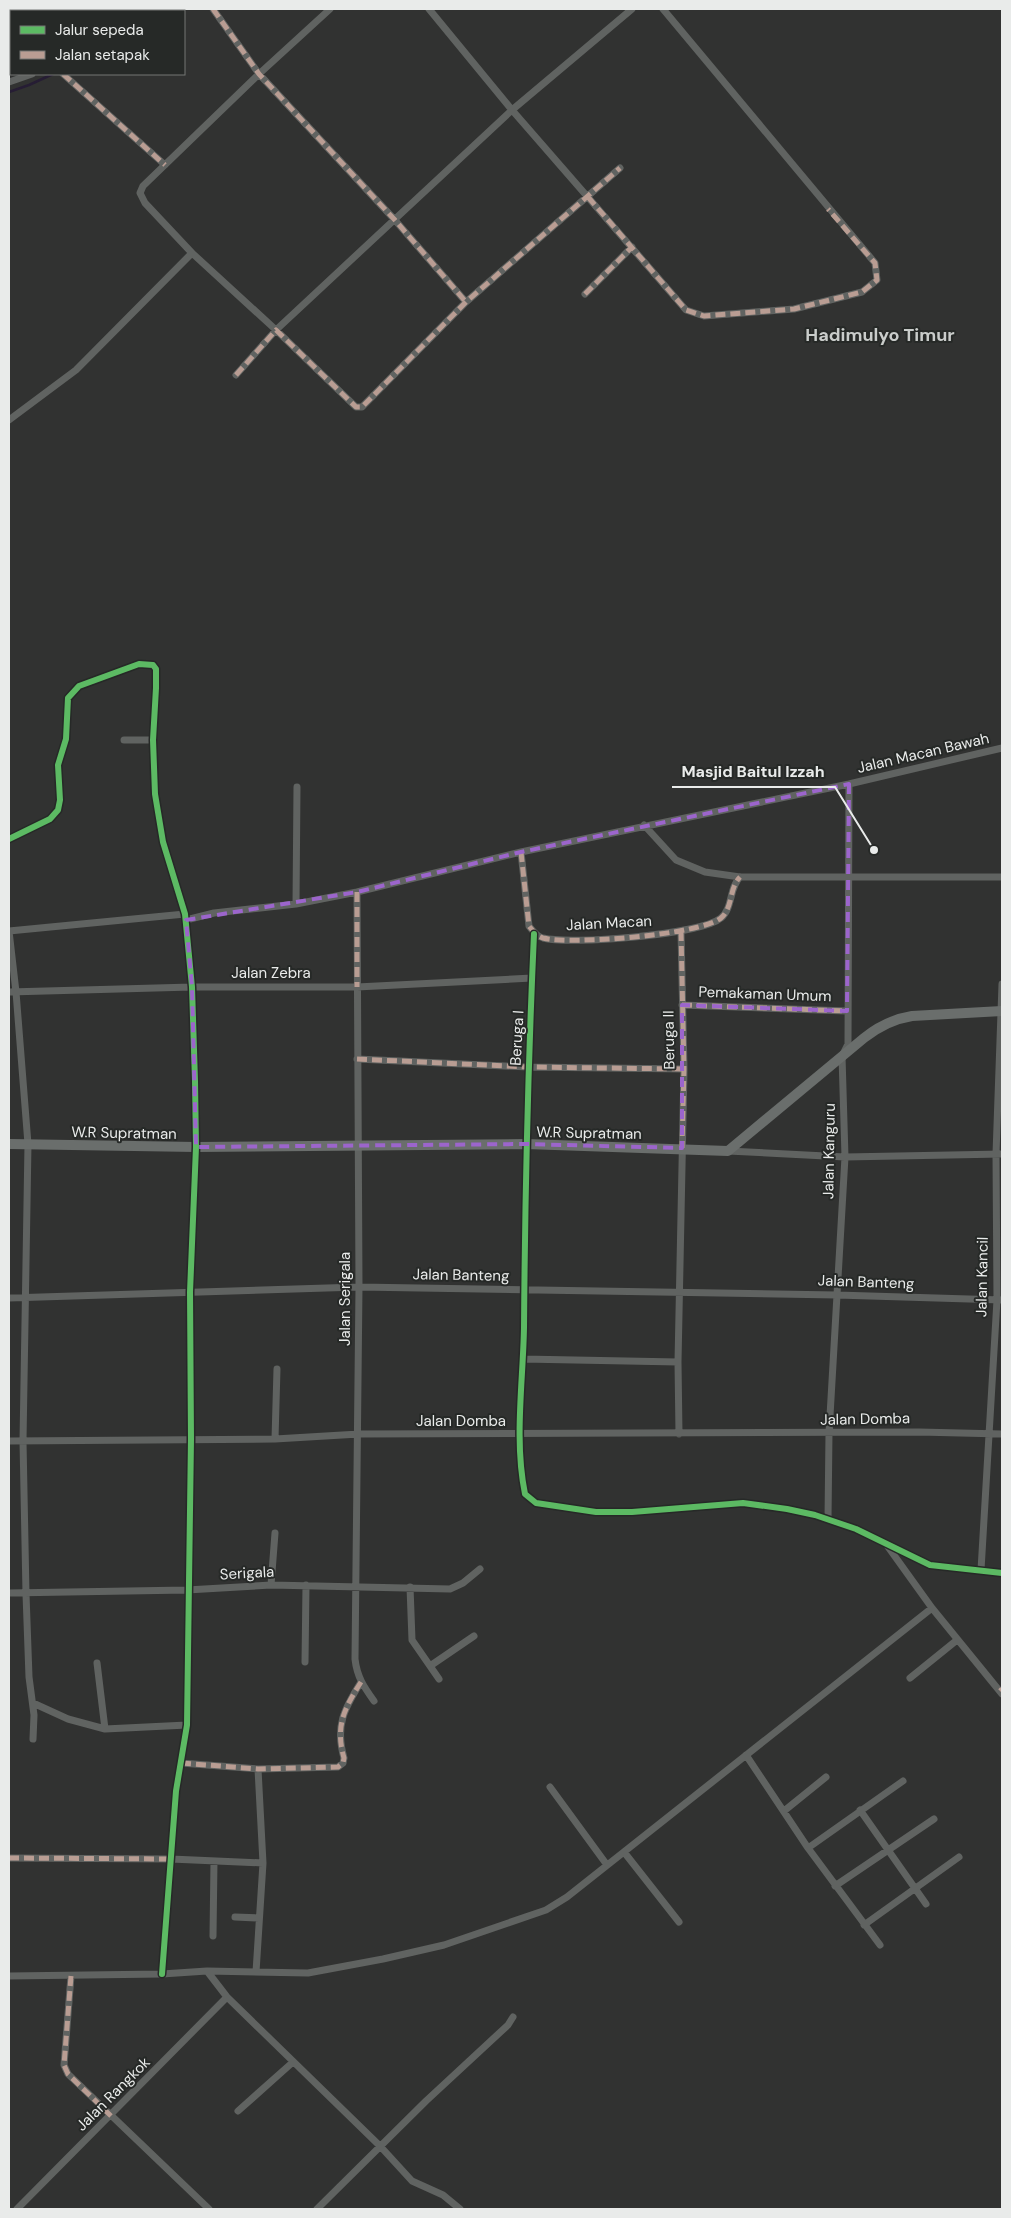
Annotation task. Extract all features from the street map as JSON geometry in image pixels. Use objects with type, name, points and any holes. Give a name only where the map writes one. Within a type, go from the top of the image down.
[{"type":"street","points":[[213,9],[259,74],[394,219],[466,302]]},
{"type":"street","points":[[330,9],[259,74],[143,186],[140,192],[141,197],[192,253],[356,407],[362,407],[466,302],[620,168]]},
{"type":"street","points":[[429,9],[512,110],[686,310],[704,316],[794,309],[862,292],[877,280],[875,263],[663,9]]},
{"type":"street","points":[[236,375],[276,330],[394,219],[512,110],[632,9]]},
{"type":"street","points":[[9,82],[29,75]]},
{"type":"street","points":[[64,75],[165,165]]},
{"type":"street","points":[[585,294],[632,247]]},
{"type":"street","points":[[9,420],[76,370],[192,253]]},
{"type":"street","points":[[9,839],[50,819],[58,810],[60,800],[58,765],[66,739],[68,698],[79,686],[139,664],[153,665],[156,670],[154,794],[157,818],[186,917],[192,987],[196,1147],[190,1292],[187,1725],[176,1791],[162,1974]]},
{"type":"street","points":[[124,740],[154,740]]},
{"type":"street","name":"Jalan Macan Bawah","points":[[9,931],[186,917],[296,904],[357,892],[521,852],[848,784],[1002,748]]},
{"type":"street","name":"Jalan Kanguru","points":[[828,1519],[829,1433],[845,1157],[842,1056],[848,1044],[848,784]]},
{"type":"street","points":[[296,904],[297,787]]},
{"type":"street","points":[[644,825],[676,860],[705,872],[740,877],[1002,877]]},
{"type":"street","points":[[521,852],[530,926],[534,934]]},
{"type":"street","name":"Jalan Macan","points":[[534,934],[542,938],[561,940],[638,938],[681,931],[712,923],[721,918],[727,910],[734,883],[740,877]]},
{"type":"street","name":"Jalan Serigala","points":[[357,892],[359,1434],[355,1660],[356,1672],[374,1701]]},
{"type":"street","points":[[9,931],[12,992],[28,1144],[22,1441],[29,1677],[33,1703],[33,1739]]},
{"type":"street","name":"Beruga II","points":[[679,1434],[678,1362],[684,1070],[681,931]]},
{"type":"street","name":"Beruga I","points":[[534,934],[528,1067],[524,1358],[520,1435],[525,1494],[536,1503],[616,1512],[743,1504],[787,1508],[856,1528],[930,1565],[1002,1573]]},
{"type":"street","name":"Jalan Zebra","points":[[12,992],[192,987],[357,987],[532,978]]},
{"type":"street","name":"Jalan Kancil","points":[[981,1570],[989,1433],[1000,1300],[999,1154],[1002,984]]},
{"type":"street","name":"Pemakaman Umum","points":[[682,1005],[847,1011]]},
{"type":"street","points":[[728,1150],[875,1030],[898,1018],[1001,1011]]},
{"type":"street","points":[[357,1058],[528,1067],[684,1070]]},
{"type":"street","name":"W.R Supratman","points":[[9,1144],[196,1147],[526,1144],[728,1150]]},
{"type":"street","points":[[728,1150],[845,1157],[999,1154]]},
{"type":"street","name":"Jalan Banteng","points":[[9,1298],[359,1287],[837,1294],[1000,1300]]},
{"type":"street","points":[[524,1358],[678,1362]]},
{"type":"street","points":[[275,1439],[277,1369]]},
{"type":"street","name":"Jalan Domba","points":[[9,1441],[275,1439],[359,1434],[1002,1434]]},
{"type":"street","points":[[271,1584],[276,1533]]},
{"type":"street","points":[[885,1542],[932,1608],[1001,1691]]},
{"type":"street","name":"Serigala","points":[[9,1593],[188,1590],[271,1584],[450,1589],[463,1583],[480,1569]]},
{"type":"street","points":[[305,1662],[306,1585]]},
{"type":"street","points":[[410,1587],[412,1640],[439,1679]]},
{"type":"street","points":[[9,1976],[162,1974],[207,1971],[291,1973],[324,1970],[444,1945],[546,1910],[567,1897],[932,1608]]},
{"type":"street","points":[[430,1666],[474,1636]]},
{"type":"street","points":[[910,1678],[957,1640]]},
{"type":"street","points":[[97,1664],[105,1729]]},
{"type":"street","points":[[181,1763],[258,1768],[338,1767],[343,1763],[340,1724],[350,1699],[361,1682]]},
{"type":"street","points":[[33,1703],[68,1719],[105,1729],[187,1725]]},
{"type":"street","points":[[746,1755],[808,1848],[880,1945]]},
{"type":"street","points":[[256,1972],[263,1863],[258,1768]]},
{"type":"street","points":[[784,1811],[826,1777]]},
{"type":"street","points":[[808,1848],[903,1780]]},
{"type":"street","points":[[550,1787],[607,1865]]},
{"type":"street","points":[[860,1810],[926,1904]]},
{"type":"street","points":[[835,1886],[934,1819]]},
{"type":"street","points":[[624,1852],[679,1922]]},
{"type":"street","points":[[864,1925],[959,1856]]},
{"type":"street","points":[[9,1858],[171,1859],[263,1863]]},
{"type":"street","points":[[213,1936],[214,1861]]},
{"type":"street","points":[[235,1917],[259,1918]]},
{"type":"street","points":[[207,1971],[227,1997],[380,2146],[412,2181],[443,2195],[460,2209]]},
{"type":"street","points":[[71,1976],[64,2065],[68,2074],[209,2209]]},
{"type":"street","name":"Jalan Rangkok","points":[[17,2209],[227,1997]]},
{"type":"street","points":[[317,2209],[508,2024],[513,2017]]},
{"type":"street","points":[[238,2112],[293,2062]]},
{"type":"highlighted area","points":[[849,784],[847,1011],[682,1005],[682,1148],[526,1144],[196,1147],[192,987],[186,920],[357,892],[521,852]]},
{"type":"waterway","points":[[9,92],[51,75]]},
{"type":"marked path","points":[[213,9],[259,74],[394,219],[466,302]]},
{"type":"marked path","points":[[64,75],[165,165]]},
{"type":"marked path","points":[[236,375],[276,330],[356,407],[362,407],[466,302],[620,168]]},
{"type":"marked path","points":[[588,197],[686,310],[704,316],[794,309],[862,292],[877,280],[875,263],[828,209]]},
{"type":"marked path","points":[[585,294],[632,247]]},
{"type":"marked path","points":[[521,852],[529,926],[543,938],[558,940],[606,939],[663,934],[708,924],[725,914],[734,887],[740,877]]},
{"type":"marked path","points":[[357,892],[357,987]]},
{"type":"marked path","points":[[681,931],[684,1069],[682,1148]]},
{"type":"marked path","points":[[682,1005],[847,1011]]},
{"type":"marked path","points":[[357,1059],[528,1067],[684,1069]]},
{"type":"marked path","points":[[181,1763],[258,1769],[338,1767],[343,1763],[344,1758],[340,1736],[343,1718],[361,1682]]},
{"type":"marked path","points":[[9,1858],[171,1859]]},
{"type":"marked path","points":[[71,1976],[64,2065],[68,2074],[111,2116]]},
{"type":"cycle path","points":[[9,839],[50,819],[58,810],[60,800],[58,765],[66,739],[68,698],[79,686],[139,664],[153,665],[156,669],[153,740],[155,794],[163,842],[185,914],[192,987],[196,1147],[190,1292],[191,1439],[187,1725],[176,1791],[162,1974]]},
{"type":"cycle path","points":[[534,934],[527,1131],[524,1328],[520,1411],[520,1453],[525,1494],[536,1503],[596,1512],[632,1512],[743,1503],[787,1509],[815,1515],[856,1529],[930,1565],[1002,1573]]},
{"type":"place","name":"Masjid Baitul Izzah","points":[[874,850]]},
{"type":"district","name":"Hadimulyo Timur","points":[[880,335]]}]
